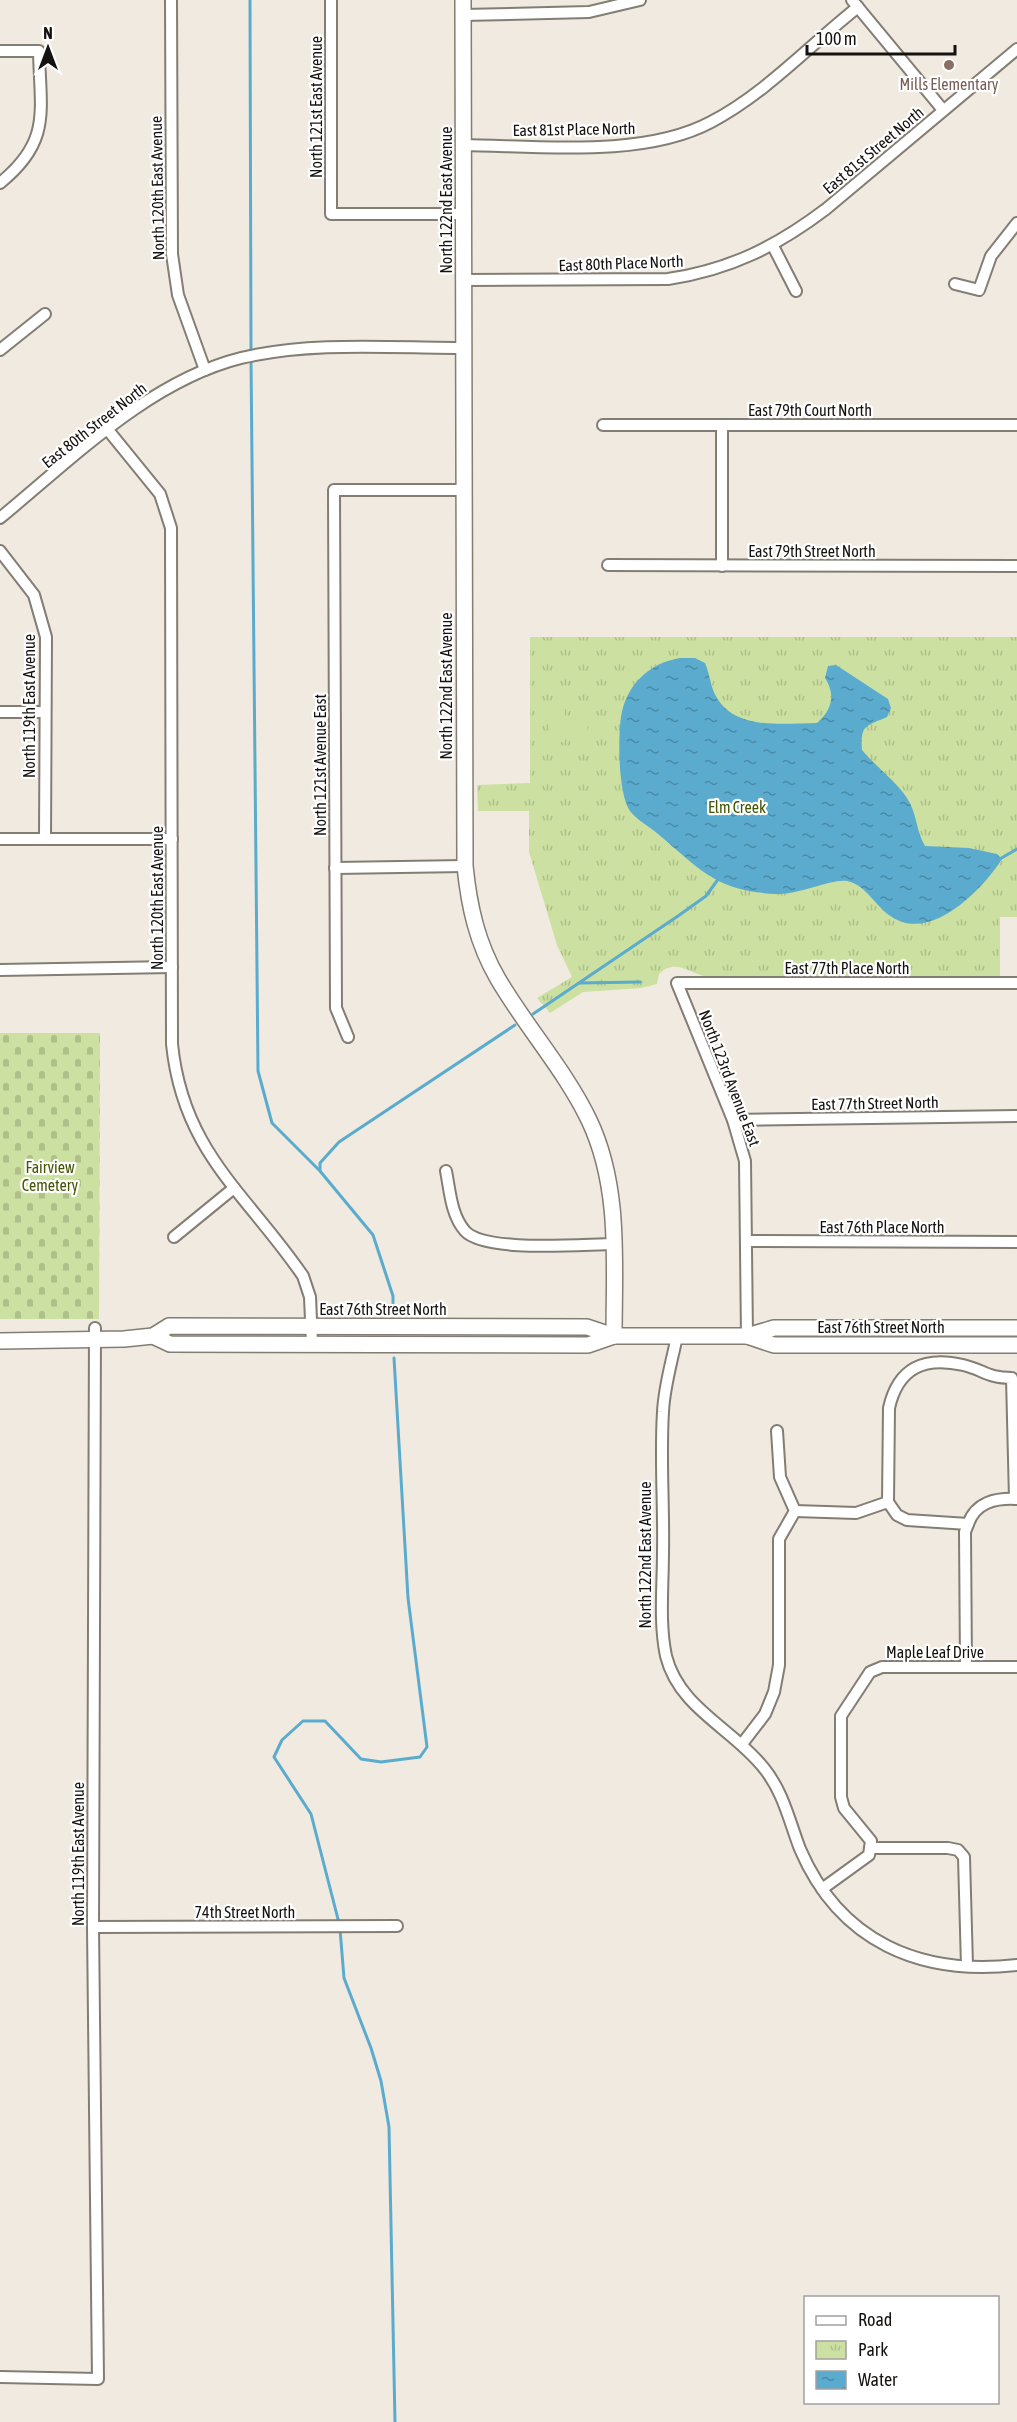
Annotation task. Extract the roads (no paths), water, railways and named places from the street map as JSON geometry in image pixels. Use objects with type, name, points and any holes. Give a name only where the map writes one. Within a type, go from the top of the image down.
[{"type":"main road","name":"North 122nd East Avenue","points":[[463,7],[465,866],[474,921],[488,958],[503,987],[576,1096],[596,1138],[610,1187],[614,1244],[614,1336]]},
{"type":"main road","name":"East 76th Street North","points":[[153,1335],[169,1326],[587,1327],[614,1336],[747,1336],[774,1328],[1017,1328]]},
{"type":"main road","name":"East 76th Street North","points":[[0,1341],[95,1334],[153,1335],[170,1344],[588,1346],[614,1336]]},
{"type":"main road","name":"East 76th Street North","points":[[747,1336],[774,1346],[1017,1345]]},
{"type":"street","name":"North 120th East Avenue","points":[[171,0],[172,254],[178,295],[205,370]]},
{"type":"street","name":"North 121st East Avenue","points":[[331,0],[331,214],[464,214]]},
{"type":"street","points":[[463,7],[589,12],[640,0]]},
{"type":"street","points":[[855,3],[943,110]]},
{"type":"street","name":"East 81st Place North","points":[[464,145],[629,145],[696,129],[744,101],[855,3]]},
{"type":"street","name":"East 81st Street North","points":[[773,246],[826,209],[1017,50]]},
{"type":"street","points":[[0,51],[39,51],[40,129],[27,158],[0,183]]},
{"type":"street","points":[[955,284],[979,290],[991,256],[1017,223]]},
{"type":"street","points":[[773,246],[796,291]]},
{"type":"street","name":"East 80th Place North","points":[[464,280],[668,279],[721,268],[773,246]]},
{"type":"street","points":[[0,350],[45,314]]},
{"type":"street","name":"East 80th Street North","points":[[0,518],[108,430],[159,393],[205,370],[240,358],[311,348],[464,348]]},
{"type":"street","name":"East 79th Court North","points":[[603,425],[1017,425]]},
{"type":"street","points":[[722,425],[722,566]]},
{"type":"street","name":"North 120th East Avenue","points":[[108,430],[160,494],[171,528],[172,1044],[178,1084],[198,1136],[234,1188],[303,1276],[310,1298],[312,1344]]},
{"type":"street","name":"North 121st Avenue East","points":[[348,1037],[336,1008],[334,490],[464,490]]},
{"type":"street","name":"North 119th East Avenue","points":[[0,551],[27,584],[41,613],[46,637],[45,839]]},
{"type":"street","name":"East 79th Street North","points":[[608,565],[1017,566]]},
{"type":"street","points":[[0,712],[45,712]]},
{"type":"street","points":[[0,839],[172,839]]},
{"type":"street","points":[[335,868],[465,866]]},
{"type":"street","points":[[0,970],[172,967]]},
{"type":"street","name":"East 77th Place North","points":[[677,983],[1017,982]]},
{"type":"street","name":"North 123rd Avenue East","points":[[677,983],[733,1120],[745,1161],[747,1336]]},
{"type":"street","name":"East 77th Street North","points":[[733,1120],[1017,1116]]},
{"type":"street","points":[[446,1171],[455,1214],[472,1237],[499,1245],[614,1244]]},
{"type":"street","points":[[174,1237],[234,1188]]},
{"type":"street","name":"East 76th Place North","points":[[746,1241],[1017,1242]]},
{"type":"street","name":"North 119th East Avenue","points":[[0,2377],[98,2379],[93,1927],[95,1334]]},
{"type":"street","name":"North 122nd East Avenue","points":[[677,1336],[663,1410],[664,1642],[669,1668],[684,1692],[719,1727],[742,1744],[764,1768],[776,1786],[800,1848],[822,1889],[840,1913],[879,1942],[921,1961],[967,1966],[1017,1965]]},
{"type":"street","points":[[966,1667],[965,1532],[975,1509],[986,1502],[1016,1499],[1012,1378],[991,1377],[965,1366],[931,1363],[915,1366],[899,1380],[889,1408],[888,1502],[897,1515],[907,1520],[968,1524]]},
{"type":"street","points":[[777,1431],[780,1477],[795,1511]]},
{"type":"street","points":[[795,1511],[856,1513],[888,1502]]},
{"type":"street","points":[[742,1744],[765,1714],[774,1692],[779,1665],[779,1539],[795,1511]]},
{"type":"street","name":"Maple Leaf Drive","points":[[870,1848],[871,1841],[844,1808],[841,1797],[841,1716],[847,1703],[870,1671],[877,1667],[1017,1667]]},
{"type":"street","points":[[822,1889],[869,1855],[870,1848],[958,1850],[964,1857],[966,1866],[967,1966]]},
{"type":"street","name":"74th Street North","points":[[93,1927],[397,1926]]},
{"type":"water","points":[[680,658],[695,658],[705,663],[717,698],[736,716],[776,724],[817,723],[826,713],[831,702],[831,690],[825,678],[828,666],[836,665],[888,699],[891,708],[887,717],[869,725],[863,731],[862,750],[907,798],[925,846],[969,848],[997,854],[1002,859],[969,897],[939,918],[923,923],[907,923],[892,917],[860,887],[847,881],[776,894],[738,889],[711,877],[630,811],[621,779],[620,726],[628,695],[649,670]]},
{"type":"waterway","points":[[250,0],[251,352]]},
{"type":"waterway","points":[[251,359],[258,1071],[272,1123],[320,1171],[373,1235],[393,1296],[393,1311]]},
{"type":"waterway","points":[[998,860],[1017,849]]},
{"type":"waterway","points":[[533,1014],[706,896],[719,878]]},
{"type":"waterway","points":[[579,983],[640,982]]},
{"type":"waterway","points":[[320,1170],[320,1163],[339,1142],[515,1025]]},
{"type":"waterway","points":[[339,1923],[311,1814],[274,1757],[282,1740],[303,1721],[325,1721],[361,1759],[381,1762],[420,1757],[427,1747],[408,1598],[394,1358]]},
{"type":"waterway","points":[[340,1929],[344,1978],[381,2081],[389,2127],[395,2422]]},
{"type":"place","name":"Mills Elementary","points":[[949,65]]},
{"type":"park label","name":"Elm Creek","points":[[737,807]]},
{"type":"park label","name":"Fairview Cemetery","points":[[50,1176]]}]
